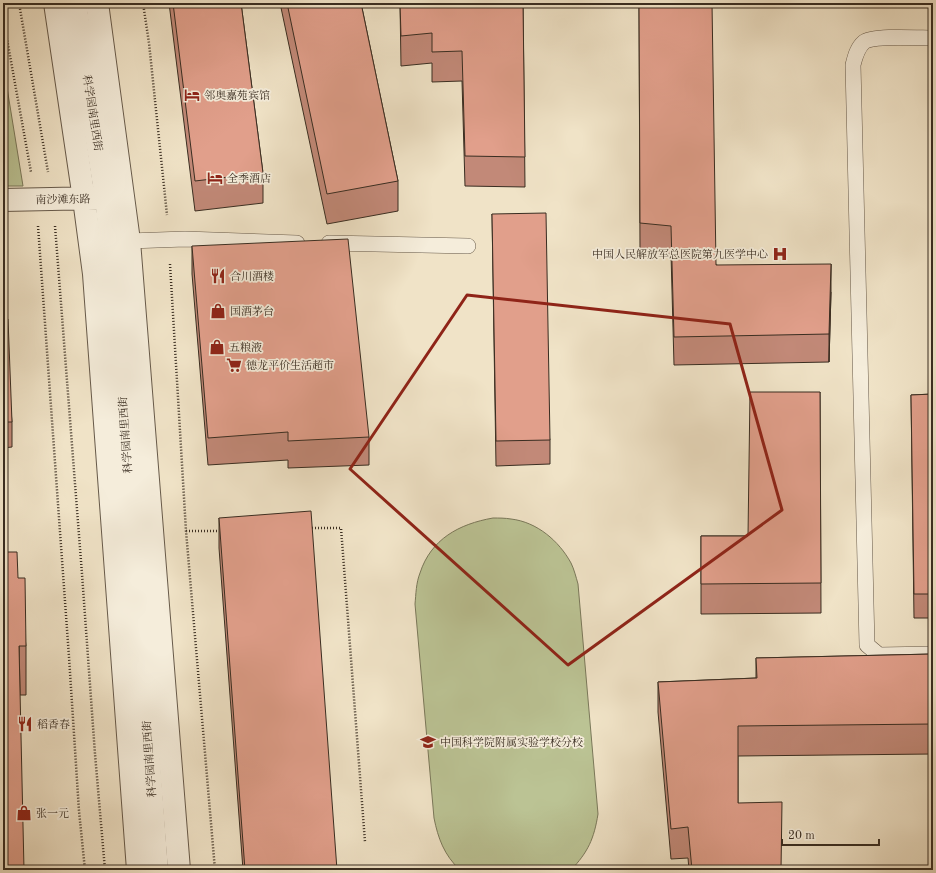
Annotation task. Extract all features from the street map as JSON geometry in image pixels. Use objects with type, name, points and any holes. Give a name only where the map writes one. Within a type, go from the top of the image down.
[{"type":"street","points":[[55,3],[84,199],[110,244],[179,870]]},
{"type":"street","name":"科学园南里西街","points":[[75,3],[115,198],[110,244],[157,870]]},
{"type":"street","points":[[97,3],[115,198]]},
{"type":"street","name":"南沙滩东路","points":[[3,200],[115,198]]},
{"type":"street","points":[[110,244],[107,449],[138,870]]},
{"type":"lane","points":[[933,38],[875,38],[864,42],[856,53],[853,65],[867,645],[879,655],[933,654]]},
{"type":"lane","points":[[110,244],[185,239],[245,242],[468,246]]},
{"type":"path","points":[[19,3],[44,200],[83,582],[105,870]]},
{"type":"path","points":[[143,3],[149,43],[167,221]]},
{"type":"path","points":[[3,17],[23,136],[44,200],[79,811],[85,870]]},
{"type":"path","points":[[170,261],[186,532],[215,870]]},
{"type":"path","points":[[301,529],[341,528],[364,842]]},
{"type":"path","points":[[186,532],[229,530]]},
{"type":"highlighted area","points":[[467,295],[730,324],[782,510],[568,665],[350,469]]},
{"type":"green space","points":[[3,63],[23,186],[3,186]]},
{"type":"green space","points":[[493,518],[506,518],[530,524],[554,540],[572,565],[578,584],[598,814],[589,845],[582,857],[571,870],[460,870],[442,846],[434,818],[415,604],[417,585],[425,561],[439,542],[458,529],[469,524]]},
{"type":"building","points":[[173,3],[241,3],[263,173],[195,181]]},
{"type":"building","points":[[287,3],[361,3],[398,181],[327,194]]},
{"type":"building","points":[[400,3],[523,3],[525,157],[465,156],[462,51],[432,52],[432,33],[401,36]]},
{"type":"building","points":[[639,3],[712,3],[716,265],[831,264],[829,334],[674,337],[671,226],[640,223]]},
{"type":"building","points":[[546,213],[550,440],[496,441],[492,214]]},
{"type":"building","points":[[348,239],[369,437],[288,441],[288,432],[208,438],[192,246]]},
{"type":"building","points":[[3,319],[8,319],[12,422],[3,422]]},
{"type":"building","points":[[750,392],[820,392],[821,583],[701,584],[701,536],[748,536]]},
{"type":"building","points":[[933,394],[933,594],[914,594],[911,395]]},
{"type":"building","points":[[311,511],[337,870],[245,870],[219,518]]},
{"type":"building","points":[[3,552],[17,552],[18,578],[25,578],[26,646],[19,646],[24,870],[3,870]]},
{"type":"building","points":[[933,654],[933,724],[738,726],[738,803],[782,802],[781,870],[692,870],[688,827],[671,829],[658,682],[757,678],[756,658]]},
{"type":"place","name":"邻奥嘉苑宾馆","points":[[192,95]]},
{"type":"place","name":"全季酒店","points":[[215,178]]},
{"type":"place","name":"中国人民解放军总医院第九医学中心","points":[[780,254]]},
{"type":"place","name":"合川酒楼","points":[[218,276]]},
{"type":"place","name":"国酒茅台","points":[[218,311]]},
{"type":"place","name":"五粮液","points":[[217,347]]},
{"type":"place","name":"德龙平价生活超市","points":[[234,365]]},
{"type":"place","name":"稻香春","points":[[25,724]]},
{"type":"place","name":"中国科学院附属实验学校分校","points":[[428,742]]},
{"type":"place","name":"张一元","points":[[24,813]]}]
